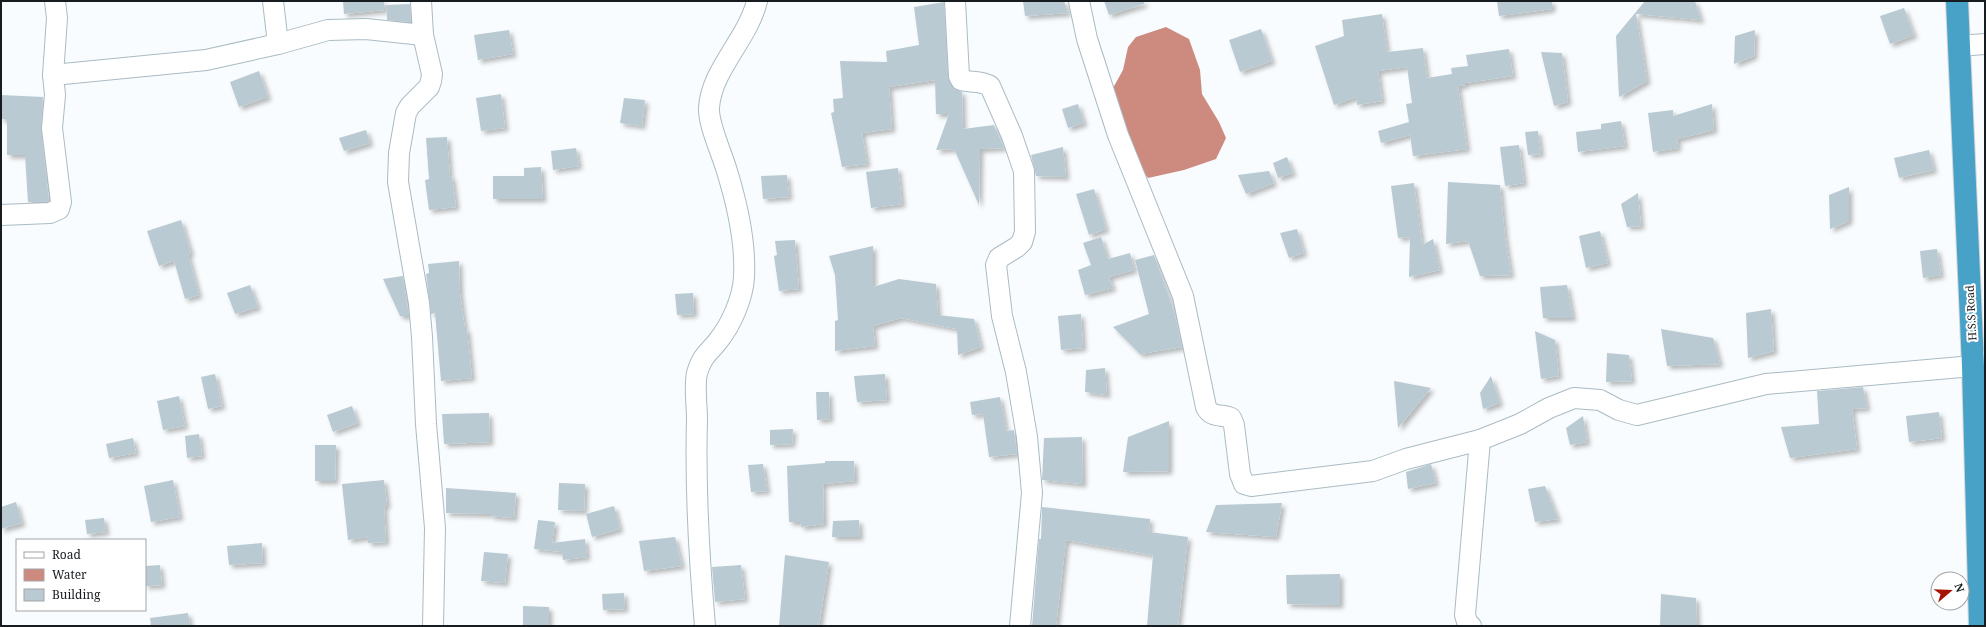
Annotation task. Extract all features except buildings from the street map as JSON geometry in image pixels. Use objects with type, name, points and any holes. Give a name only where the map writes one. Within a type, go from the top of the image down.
[{"type":"highway","name":"H.S.S Road","points":[[1957,1],[1958,46],[1979,363],[1980,626]]},
{"type":"street","points":[[1,215],[50,213],[59,210],[61,202],[52,128],[55,95],[53,75],[57,18],[55,1]]},
{"type":"street","points":[[273,1],[278,44]]},
{"type":"street","points":[[421,1],[423,35],[432,74],[428,87],[410,106],[406,113],[399,153],[398,182],[419,303],[422,337],[426,424],[434,528],[433,626]]},
{"type":"street","points":[[705,626],[701,581],[697,495],[697,375],[704,355],[719,340],[738,306],[744,278],[739,212],[709,109],[712,92],[726,62],[743,36],[754,15],[757,1]]},
{"type":"street","points":[[955,1],[959,76],[961,80],[968,82],[983,82],[990,86],[1012,136],[1024,172],[1026,232],[1022,242],[1017,247],[999,258],[996,265],[1002,316],[1010,353],[1016,372],[1027,437],[1032,493],[1020,626]]},
{"type":"street","points":[[1079,1],[1087,40],[1118,135],[1183,296],[1206,407],[1208,412],[1212,415],[1231,418],[1234,425],[1240,474],[1244,484],[1251,486],[1373,471],[1406,459],[1480,440],[1520,424],[1549,408],[1574,398],[1600,400],[1619,410],[1637,415],[1766,384],[1979,363]]},
{"type":"street","points":[[53,75],[206,60],[278,44],[328,30],[366,29],[423,35]]},
{"type":"street","points":[[1958,46],[1985,44]]},
{"type":"street","points":[[1471,626],[1468,625],[1465,615],[1480,440]]},
{"type":"water","points":[[1166,27],[1189,39],[1200,70],[1202,94],[1219,122],[1226,138],[1216,159],[1184,170],[1148,178],[1129,151],[1113,88],[1123,70],[1128,47],[1136,37]]}]
